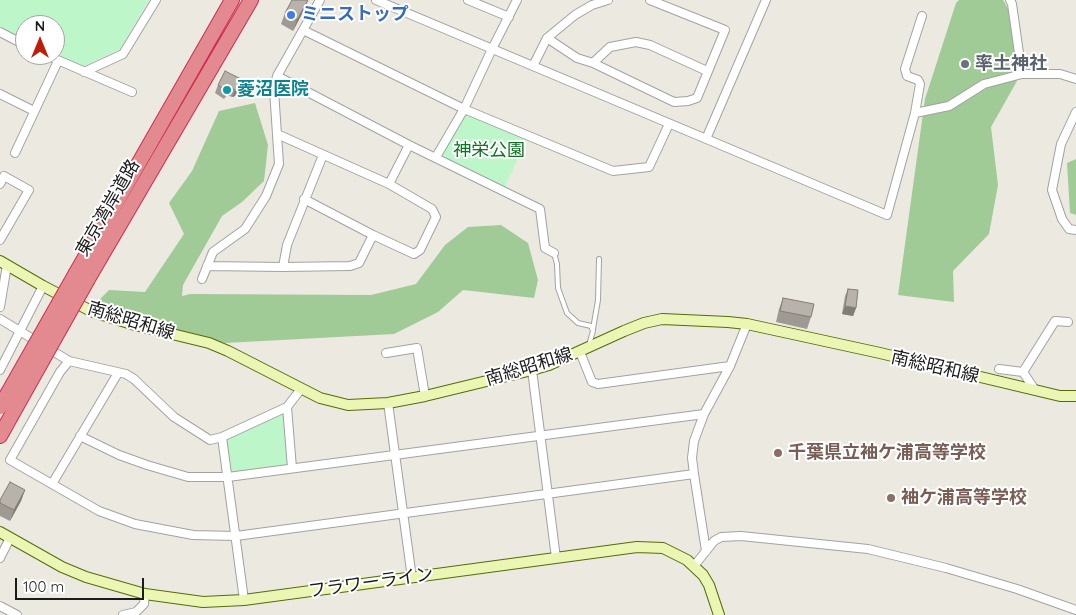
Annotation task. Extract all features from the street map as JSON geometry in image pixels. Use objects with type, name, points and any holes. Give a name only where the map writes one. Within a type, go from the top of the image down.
[{"type":"highway","name":"東京湾岸道路","points":[[0,436],[82,276],[232,0]]},
{"type":"highway","name":"東京湾岸道路","points":[[0,408],[251,0]]},
{"type":"main road","name":"南総昭和線","points":[[4,263],[93,312],[209,343],[320,398],[348,405],[388,403],[426,396],[532,370],[549,365],[637,326],[662,319],[747,324],[1060,396],[1076,396]]},
{"type":"main road","name":"フラワーライン","points":[[0,532],[62,567],[86,577],[145,594],[203,602],[244,600],[556,558],[650,547],[663,548],[678,554],[694,566],[709,585],[719,615]]},
{"type":"street","points":[[84,72],[124,54],[156,0]]},
{"type":"street","points":[[202,279],[213,252],[245,228],[266,196],[279,164],[274,90],[277,76],[320,0]]},
{"type":"street","points":[[376,0],[887,215],[915,112],[920,84],[918,80],[907,76],[905,69],[922,16]]},
{"type":"street","points":[[468,0],[509,17]]},
{"type":"street","points":[[436,157],[464,109],[517,0]]},
{"type":"street","points":[[532,66],[547,38],[575,15],[592,5],[608,0]]},
{"type":"street","points":[[547,38],[577,58],[593,63],[674,102],[697,98],[725,30],[650,0]]},
{"type":"street","points":[[706,139],[766,0]]},
{"type":"street","points":[[1010,0],[1022,74]]},
{"type":"street","points":[[303,30],[464,109],[613,171],[649,167],[669,124]]},
{"type":"street","points":[[0,32],[15,40]]},
{"type":"street","points":[[593,63],[610,47],[636,42],[650,45],[707,71]]},
{"type":"street","points":[[65,64],[132,92]]},
{"type":"street","points":[[15,153],[56,65]]},
{"type":"street","points":[[915,112],[949,106],[984,84],[1022,74],[1060,74],[1076,79]]},
{"type":"street","points":[[277,76],[409,145],[540,209],[545,248],[554,253]]},
{"type":"street","points":[[0,94],[34,111]]},
{"type":"street","points":[[1076,112],[1061,144],[1052,190],[1062,219],[1069,228],[1076,230]]},
{"type":"street","points":[[277,134],[390,184],[432,209],[436,217],[420,250],[414,254],[304,200]]},
{"type":"street","points":[[390,184],[409,145]]},
{"type":"street","points":[[283,267],[287,245],[323,155]]},
{"type":"street","points":[[0,184],[4,176],[29,190],[2,230],[0,240]]},
{"type":"street","points":[[207,266],[350,266],[359,263],[373,235]]},
{"type":"street","points":[[0,307],[4,263]]},
{"type":"street","points":[[0,370],[43,286]]},
{"type":"street","points":[[0,319],[69,361],[126,374],[134,379],[174,416],[210,440],[222,437],[287,407],[301,389]]},
{"type":"street","points":[[1023,372],[1055,321],[1068,322]]},
{"type":"street","points":[[706,551],[692,458],[694,441],[704,414],[730,366],[747,324]]},
{"type":"street","points":[[386,353],[417,348],[426,396]]},
{"type":"street","points":[[584,350],[592,382],[598,384],[730,366]]},
{"type":"street","points":[[69,361],[60,372],[10,460],[99,511],[135,524],[193,535],[236,536],[694,474]]},
{"type":"street","points":[[999,369],[1023,372],[1035,390]]},
{"type":"street","points":[[532,370],[556,558]]},
{"type":"street","points":[[52,484],[118,372]]},
{"type":"street","points":[[388,403],[412,578]]},
{"type":"street","points":[[287,407],[292,468]]},
{"type":"street","points":[[80,436],[119,455],[188,477],[228,477],[704,414]]},
{"type":"street","points":[[222,437],[244,600]]},
{"type":"street","points":[[694,566],[714,541],[721,537],[741,536],[868,549],[946,568],[1017,589],[1076,610]]},
{"type":"street","points":[[0,558],[10,538]]},
{"type":"street","points":[[123,615],[136,612],[144,604],[145,594]]},
{"type":"street","points":[[0,606],[17,615]]},
{"type":"lane","points":[[554,253],[557,264],[558,288],[567,313],[578,323],[591,326],[593,331]]},
{"type":"lane","points":[[584,350],[593,331],[598,300],[599,259]]},
{"type":"green space","points":[[0,0],[149,0],[120,49],[84,66],[65,59],[65,15],[15,15],[15,37],[0,29]]},
{"type":"green space","points":[[959,0],[1003,0],[1014,19],[1017,81],[991,127],[998,185],[989,234],[953,271],[954,302],[898,295],[925,99],[956,3]]},
{"type":"green space","points":[[255,103],[268,145],[264,181],[242,202],[222,216],[183,285],[182,296],[190,294],[371,295],[416,284],[445,245],[468,227],[501,225],[528,243],[538,280],[534,298],[463,290],[438,312],[394,334],[225,343],[128,323],[96,303],[109,290],[145,292],[184,234],[169,203],[192,171],[219,111]]},
{"type":"green space","name":"神栄公園","points":[[464,109],[528,136],[503,191],[436,157]]},
{"type":"green space","points":[[1076,159],[1076,215],[1070,213],[1067,163]]},
{"type":"green space","points":[[283,413],[288,465],[232,473],[226,439]]},
{"type":"building","points":[[292,0],[308,0],[297,20],[285,13]]},
{"type":"building","points":[[225,71],[243,80],[238,89],[235,90],[230,87],[227,91],[218,85]]},
{"type":"building","points":[[848,289],[858,290],[856,308],[845,306]]},
{"type":"building","points":[[783,298],[814,304],[811,317],[780,311]]},
{"type":"building","points":[[10,482],[25,490],[14,510],[0,503]]},
{"type":"place","name":"ミニストップ","points":[[291,15]]},
{"type":"place","name":"率土神社","points":[[965,64]]},
{"type":"place","name":"菱沼医院","points":[[227,90]]},
{"type":"place","name":"千葉県立袖ケ浦高等学校","points":[[778,453]]},
{"type":"place","name":"袖ケ浦高等学校","points":[[891,498]]}]
